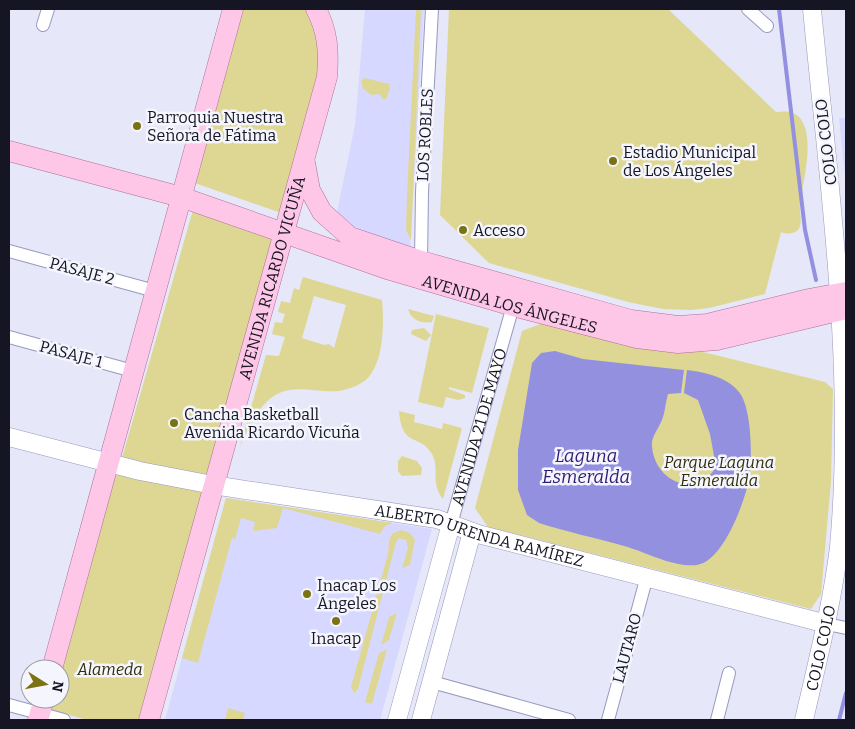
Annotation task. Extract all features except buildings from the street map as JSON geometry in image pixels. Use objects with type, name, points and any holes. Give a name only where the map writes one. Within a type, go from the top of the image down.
[{"type":"main road","points":[[55,659],[233,9]]},
{"type":"main road","name":"AVENIDA RICARDO VICUÑA","points":[[149,720],[324,87],[328,60],[326,29],[316,9]]},
{"type":"main road","name":"AVENIDA LOS ÁNGELES","points":[[9,151],[181,196],[390,270],[622,335],[678,343],[717,340],[844,301]]},
{"type":"main road","name":"AVENIDA LOS ÁNGELES","points":[[304,161],[307,180],[322,212],[334,226],[360,241],[421,261],[631,320],[670,325],[706,324],[844,301]]},
{"type":"street","points":[[43,25],[48,9]]},
{"type":"street","name":"LOS ROBLES","points":[[421,261],[422,192],[432,9]]},
{"type":"street","points":[[748,9],[767,26],[765,9]]},
{"type":"street","name":"COLO COLO","points":[[804,720],[826,624],[839,545],[844,491],[846,390],[844,301],[812,9]]},
{"type":"street","name":"PASAJE 2","points":[[9,250],[155,291]]},
{"type":"street","name":"AVENIDA 21 DE MAYO","points":[[397,720],[450,524],[514,306]]},
{"type":"street","name":"PASAJE 1","points":[[9,337],[133,371]]},
{"type":"street","name":"ALBERTO URENDA RAMÍREZ","points":[[9,437],[108,463],[214,485],[437,519],[472,532],[846,628]]},
{"type":"street","points":[[421,720],[472,532]]},
{"type":"street","points":[[439,568],[452,568],[461,574]]},
{"type":"street","name":"LAUTARO","points":[[608,720],[647,576]]},
{"type":"street","points":[[717,720],[729,673]]},
{"type":"street","points":[[432,682],[569,720]]},
{"type":"street","points":[[9,705],[41,711],[64,720]]},
{"type":"shaded area","points":[[365,9],[424,9],[410,248],[355,227],[337,212],[355,125]]},
{"type":"shaded area","points":[[839,118],[846,118],[846,186]]},
{"type":"shaded area","name":"Inacap Los Ángeles","points":[[226,498],[432,529],[380,720],[165,720]]},
{"type":"green space","points":[[239,9],[311,9],[324,59],[284,214],[192,182]]},
{"type":"green space","points":[[416,9],[421,9],[411,240],[406,230]]},
{"type":"green space","name":"Estadio Municipal de Los Ángeles","points":[[449,9],[668,9],[776,112],[795,114],[802,121],[806,130],[807,142],[806,169],[800,203],[801,223],[799,229],[795,232],[789,234],[781,232],[765,294],[709,308],[691,310],[663,309],[628,302],[489,263],[440,215]]},
{"type":"green space","points":[[365,78],[389,84],[390,89],[386,99],[383,99],[379,94],[372,95],[366,91],[362,83],[362,80]]},
{"type":"green space","points":[[193,210],[277,239],[211,477],[122,458]]},
{"type":"green space","points":[[303,277],[382,300],[381,348],[375,366],[365,381],[347,389],[338,391],[292,390],[277,394],[259,410],[240,446],[266,355],[279,356],[285,337],[272,334],[275,322],[282,323],[285,314],[278,312],[281,301],[290,303],[294,288],[299,290]],"holes":[[[314,296],[346,305],[334,348],[329,344],[324,345],[302,338]]]},
{"type":"green space","points":[[408,309],[434,316],[432,322],[417,320],[409,313]]},
{"type":"green space","points":[[436,314],[489,328],[472,393],[449,387],[449,389],[465,395],[465,398],[458,400],[446,397],[443,408],[418,402]]},
{"type":"green space","name":"Parque Laguna Esmeralda","points":[[543,323],[621,344],[664,351],[699,351],[825,382],[833,389],[831,481],[821,594],[811,609],[488,527],[475,508],[522,331]]},
{"type":"green space","points":[[424,328],[431,335],[426,341],[411,334],[412,330]]},
{"type":"green space","points":[[399,411],[415,415],[414,422],[442,429],[443,423],[462,428],[443,499],[437,487],[432,454],[404,431]]},
{"type":"green space","points":[[402,456],[417,461],[422,468],[421,475],[402,476],[398,471],[398,461]]},
{"type":"green space","name":"Alameda","points":[[116,474],[207,493],[145,720],[87,720],[49,709],[70,709],[70,659],[64,659]]},
{"type":"green space","points":[[226,498],[393,523],[385,526],[380,534],[283,508],[277,528],[253,531],[255,522],[241,518],[235,539],[232,538],[198,663],[182,658]]},
{"type":"green space","points":[[401,530],[410,533],[415,540],[410,565],[402,568],[408,548],[406,540],[399,538],[396,542],[358,689],[354,693],[351,687],[388,554],[389,540],[392,534]]},
{"type":"green space","points":[[397,613],[389,640],[381,645],[389,617]]},
{"type":"green space","points":[[387,649],[372,704],[365,702],[379,653]]},
{"type":"green space","points":[[228,708],[245,713],[243,720],[225,720]]},
{"type":"water","name":"Laguna Esmeralda","points":[[555,351],[583,359],[684,370],[681,393],[668,394],[663,417],[652,443],[655,458],[660,469],[677,482],[687,484],[698,483],[708,477],[716,467],[710,434],[698,400],[684,393],[687,370],[701,372],[722,379],[739,392],[744,400],[749,424],[751,453],[749,479],[740,509],[729,533],[715,554],[706,561],[697,565],[670,562],[624,546],[539,523],[527,515],[518,490],[518,450],[532,363],[541,353]]},
{"type":"waterway","points":[[779,9],[805,230],[816,280]]},
{"type":"waterway","points":[[839,720],[846,693]]},
{"type":"place","name":"Parroquia Nuestra Señora de Fátima","points":[[137,126]]},
{"type":"place","name":"Estadio Municipal de Los Ángeles","points":[[613,161]]},
{"type":"place","name":"Acceso","points":[[463,230]]},
{"type":"place","name":"Cancha Basketball Avenida Ricardo Vicuña","points":[[174,423]]},
{"type":"place","name":"Inacap Los Ángeles","points":[[307,594]]},
{"type":"place","name":"Inacap","points":[[336,621]]}]
